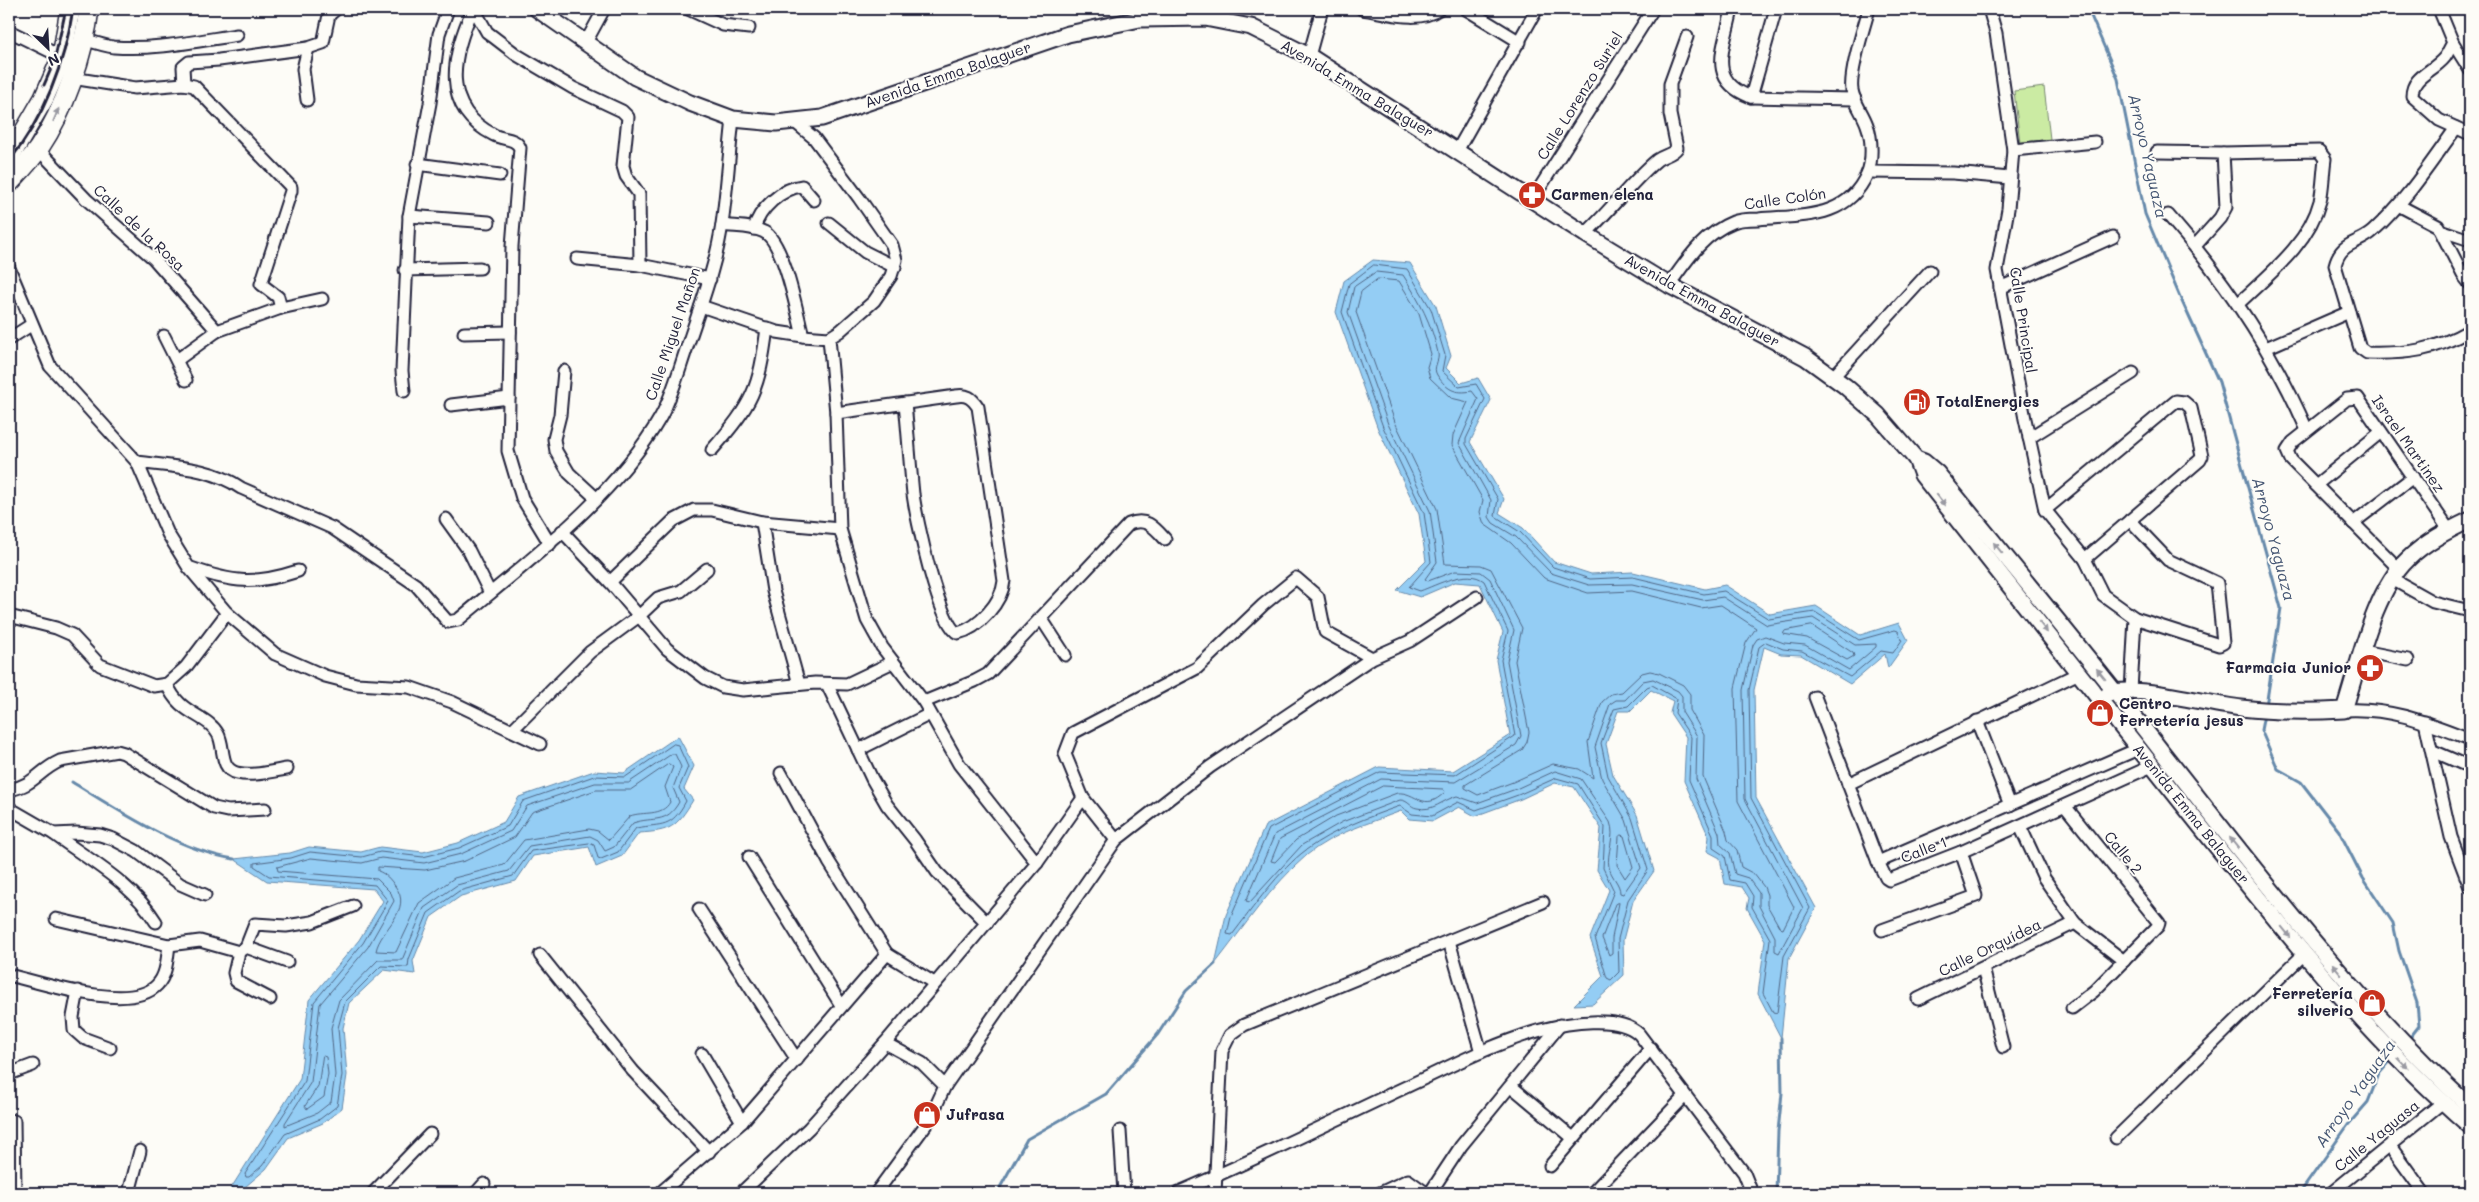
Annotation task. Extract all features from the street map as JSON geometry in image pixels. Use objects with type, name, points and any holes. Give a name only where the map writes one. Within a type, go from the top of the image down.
[{"type":"main road","points":[[9,158],[44,98],[62,57],[70,9]]},
{"type":"main road","points":[[9,184],[38,149],[53,123],[72,78],[84,39],[89,9]]},
{"type":"street","points":[[184,84],[183,68],[189,62],[219,60],[308,48],[323,44],[330,15],[336,9]]},
{"type":"street","points":[[404,391],[402,371],[405,270],[409,216],[417,164],[430,103],[439,34],[448,9]]},
{"type":"street","points":[[474,9],[487,32],[517,55],[573,88],[622,111],[628,117],[623,166],[626,176],[639,194],[640,265]]},
{"type":"street","points":[[474,9],[464,28],[458,53],[455,82],[457,97],[462,109],[481,129],[498,137],[514,140],[518,143],[521,154],[512,246],[508,451],[522,498],[550,544]]},
{"type":"street","name":"Avenida Emma Balaguer","points":[[537,9],[635,77],[690,103],[732,119],[776,124],[796,123],[822,118],[1068,34],[1136,14],[1228,21],[1251,27],[1309,56],[1585,234],[1669,285],[1805,357],[1834,377],[1878,415],[1916,459],[1922,475],[2138,749],[2363,1011]]},
{"type":"street","points":[[586,42],[604,9]]},
{"type":"street","points":[[1309,56],[1322,9]]},
{"type":"street","points":[[1362,9],[1420,17],[1430,16],[1439,9]]},
{"type":"street","points":[[1466,9],[1520,42]]},
{"type":"street","points":[[1458,151],[1537,9]]},
{"type":"street","name":"Calle Lorenzo Suriel","points":[[1532,200],[1653,9]]},
{"type":"street","points":[[1732,9],[1720,68],[1726,83],[1736,91],[1751,97],[1855,99]]},
{"type":"street","points":[[1751,97],[1776,9]]},
{"type":"street","name":"Calle Colón","points":[[1669,285],[1690,255],[1712,232],[1734,221],[1827,212],[1847,202],[1868,172],[1871,151],[1868,127],[1855,99],[1852,82],[1869,9]]},
{"type":"street","name":"Calle Principal","points":[[1989,9],[1996,33],[2013,150],[2008,209],[1997,270],[2029,438],[2045,510],[2085,558],[2103,595],[2136,618],[2219,645],[2223,643],[2217,583],[2168,560],[2130,520]]},
{"type":"street","points":[[2439,9],[2453,43],[2470,70]]},
{"type":"street","points":[[692,10],[723,25],[749,28]]},
{"type":"street","points":[[9,30],[62,57]]},
{"type":"street","points":[[84,39],[113,47],[175,45],[237,35]]},
{"type":"street","points":[[1585,234],[1607,214],[1659,159],[1673,153],[1677,148],[1670,114],[1670,84],[1687,38]]},
{"type":"street","points":[[2453,43],[2445,58],[2420,77],[2412,87],[2412,96],[2439,120],[2470,134]]},
{"type":"street","points":[[307,100],[303,69],[308,48]]},
{"type":"street","points":[[72,78],[134,88],[184,84],[197,87],[292,188],[261,284],[278,297],[281,308]]},
{"type":"street","name":"Calle Miguel Mañon","points":[[138,462],[214,473],[227,478],[240,488],[332,528],[416,585],[448,622],[453,622],[550,544],[596,498],[636,453],[660,417],[710,279],[722,225],[732,119]]},
{"type":"street","points":[[701,306],[789,335],[829,338],[874,301],[895,267],[895,253],[882,230],[814,138],[796,123]]},
{"type":"street","points":[[2456,128],[2400,206],[2371,233],[2345,247],[2337,255],[2335,265],[2360,348],[2367,354],[2406,353],[2430,349],[2470,330]]},
{"type":"street","points":[[2013,150],[2095,142]]},
{"type":"street","name":"Calle de la Rosa","points":[[38,149],[86,199],[154,259],[217,332]]},
{"type":"street","points":[[2157,152],[2319,151],[2325,159],[2320,202],[2307,230],[2280,264],[2238,304]]},
{"type":"street","points":[[2195,246],[2220,218],[2226,207],[2222,153]]},
{"type":"street","points":[[417,164],[500,175]]},
{"type":"street","points":[[1868,172],[1953,173],[2010,178]]},
{"type":"street","points":[[754,229],[759,216],[769,204],[795,188],[802,186],[814,200]]},
{"type":"street","points":[[2400,206],[2438,226],[2470,284]]},
{"type":"street","points":[[2168,215],[2195,246],[2238,304],[2286,382],[2307,430],[2293,442],[2288,451],[2290,460],[2353,523],[2395,574],[2433,602],[2470,611]]},
{"type":"street","points":[[409,216],[489,222]]},
{"type":"street","points":[[829,223],[865,252],[895,267]]},
{"type":"street","points":[[722,225],[766,232],[778,246],[803,336]]},
{"type":"street","points":[[2442,231],[2470,240]]},
{"type":"street","points":[[2000,288],[2113,237]]},
{"type":"street","points":[[577,258],[640,265],[710,279]]},
{"type":"street","points":[[9,268],[31,325],[50,366],[138,462],[168,534],[189,568],[226,613],[275,654],[325,676],[356,684],[409,687],[452,702],[540,744]]},
{"type":"street","points":[[405,270],[480,268]]},
{"type":"street","points":[[1834,377],[1930,271]]},
{"type":"street","points":[[177,360],[217,332],[281,308],[322,299]]},
{"type":"street","points":[[2266,348],[2349,312]]},
{"type":"street","points":[[9,339],[31,325]]},
{"type":"street","points":[[712,450],[739,418],[756,389],[762,365],[767,328]]},
{"type":"street","points":[[464,333],[510,332]]},
{"type":"street","points":[[164,336],[186,380]]},
{"type":"street","points":[[829,338],[836,413],[840,529],[867,620],[893,662],[924,702],[960,764],[1037,863]]},
{"type":"street","points":[[564,371],[560,415],[554,439],[556,451],[569,473],[596,498]]},
{"type":"street","points":[[2029,438],[2133,373]]},
{"type":"street","points":[[836,413],[905,403],[963,395],[974,401],[980,415],[1004,581],[1003,590],[992,607],[976,624],[958,633],[952,630],[943,612],[923,545],[913,496],[905,403]]},
{"type":"street","points":[[451,405],[509,398]]},
{"type":"street","name":"Israel Martinez","points":[[2307,430],[2347,398],[2358,398],[2449,530]]},
{"type":"street","points":[[2045,510],[2176,401],[2184,402],[2190,408],[2202,456],[2085,558]]},
{"type":"street","points":[[2316,485],[2381,432]]},
{"type":"street","name":"Avenida Emma Balaguer","points":[[1916,459],[1924,462],[1937,473],[2116,691],[2270,901],[2304,954],[2363,1011],[2430,1081],[2470,1107]]},
{"type":"street","points":[[2353,523],[2412,477]]},
{"type":"street","points":[[610,582],[673,521],[689,512],[712,510],[762,522],[840,529]]},
{"type":"street","points":[[446,519],[469,551],[490,593]]},
{"type":"street","points":[[2344,710],[2374,614],[2395,574],[2409,558],[2449,530],[2470,520]]},
{"type":"street","points":[[924,702],[976,682],[988,674],[1129,524],[1145,521],[1153,526],[1165,539]]},
{"type":"street","points":[[762,522],[773,591],[799,684]]},
{"type":"street","points":[[562,531],[610,582],[652,633],[674,654],[705,678],[723,687],[753,690],[799,684],[847,684],[893,662]]},
{"type":"street","points":[[189,568],[219,578],[252,582],[276,578],[298,571]]},
{"type":"street","points":[[512,730],[590,652],[639,616],[658,598],[681,591],[707,569]]},
{"type":"street","points":[[1116,840],[1083,798],[1065,754],[1073,733],[1197,668],[1263,605],[1296,578],[1318,597],[1324,632],[1372,658]]},
{"type":"street","points":[[876,1193],[930,1119],[945,1086],[1116,840],[1210,766],[1372,658],[1410,641],[1476,597]]},
{"type":"street","points":[[9,616],[56,628],[72,635],[100,666],[154,686],[167,684],[186,667],[226,613]]},
{"type":"street","points":[[1041,618],[1065,654]]},
{"type":"street","points":[[2131,691],[2136,618]]},
{"type":"street","points":[[2363,652],[2408,660]]},
{"type":"street","points":[[1848,784],[2079,673]]},
{"type":"street","points":[[167,684],[170,692],[183,708],[214,728],[219,734],[225,762],[232,771],[238,774],[260,774],[287,769]]},
{"type":"street","points":[[827,684],[858,750],[887,805],[915,840],[937,872],[987,923]]},
{"type":"street","points":[[2098,696],[2116,691],[2131,691],[2240,708],[2300,713],[2344,710],[2386,711],[2425,722],[2470,739]]},
{"type":"street","name":"Calle 1","points":[[1815,697],[1878,862],[1886,878],[1889,880],[1961,852],[2152,766]]},
{"type":"street","points":[[858,750],[930,714]]},
{"type":"street","points":[[1977,721],[2010,805]]},
{"type":"street","points":[[2425,722],[2451,836],[2470,886]]},
{"type":"street","points":[[1878,862],[2138,749]]},
{"type":"street","points":[[2433,751],[2470,767]]},
{"type":"street","points":[[9,790],[28,785],[52,765],[60,761],[116,752],[138,761],[214,808],[228,811],[265,809]]},
{"type":"street","points":[[781,772],[829,862],[887,954],[934,983]]},
{"type":"street","points":[[741,1193],[809,1128],[884,1043],[1037,863],[1083,798]]},
{"type":"street","name":"Calle 2","points":[[2065,806],[2158,919],[2158,926],[2124,961]]},
{"type":"street","points":[[9,808],[54,834],[132,892],[148,908],[156,922]]},
{"type":"street","points":[[2020,826],[2044,878],[2075,923],[2124,961],[2094,991],[2072,1008]]},
{"type":"street","points":[[54,834],[76,832],[100,835],[113,839],[136,851],[180,884],[205,895]]},
{"type":"street","points":[[1882,930],[1976,896],[1961,852]]},
{"type":"street","points":[[749,857],[841,1005]]},
{"type":"street","points":[[1215,1193],[1222,1051],[1230,1034],[1244,1025],[1543,902]]},
{"type":"street","points":[[270,999],[236,981],[234,973],[242,950],[255,924],[286,926],[312,922],[353,906]]},
{"type":"street","points":[[699,909],[796,1060]]},
{"type":"street","points":[[56,919],[169,945],[200,941],[287,962]]},
{"type":"street","name":"Calle Orquídea","points":[[1918,999],[2075,923]]},
{"type":"street","points":[[1449,941],[1481,1052]]},
{"type":"street","points":[[9,975],[78,991],[104,996],[123,997],[148,992],[161,979],[169,945]]},
{"type":"street","points":[[660,1193],[742,1122],[841,1005],[887,954]]},
{"type":"street","points":[[2116,1138],[2304,954]]},
{"type":"street","points":[[540,955],[634,1071],[709,1152]]},
{"type":"street","points":[[1984,968],[2004,1047]]},
{"type":"street","points":[[78,991],[73,1017],[74,1030],[83,1038],[110,1048]]},
{"type":"street","points":[[1177,1193],[1481,1052],[1539,1030],[1560,1025],[1595,1022],[1623,1023],[1633,1028],[1651,1048],[1744,1173],[1750,1188],[1746,1193]]},
{"type":"street","points":[[1430,1193],[1461,1146],[1560,1025]]},
{"type":"street","points":[[884,1043],[922,1063],[945,1086]]},
{"type":"street","points":[[1550,1166],[1651,1048]]},
{"type":"street","points":[[702,1054],[742,1122]]},
{"type":"street","points":[[9,1074],[33,1065]]},
{"type":"street","name":"Avenida Emma Balaguer","points":[[2430,1081],[2442,1102],[2470,1126]]},
{"type":"street","points":[[1511,1086],[1573,1138]]},
{"type":"street","points":[[1592,1193],[1686,1096]]},
{"type":"street","name":"Calle Yaguasa","points":[[2332,1193],[2442,1102]]},
{"type":"street","points":[[9,1120],[14,1121],[16,1191]]},
{"type":"street","points":[[1120,1131],[1124,1193]]},
{"type":"street","points":[[373,1193],[430,1134]]},
{"type":"street","points":[[2390,1146],[2424,1193]]},
{"type":"street","points":[[129,1193],[140,1151]]},
{"type":"street","points":[[1380,1193],[1408,1180],[1426,1193]]},
{"type":"street","points":[[476,1193],[484,1184]]},
{"type":"green space","points":[[2044,87],[2050,139],[2020,143],[2014,91]]},
{"type":"water","points":[[1373,260],[1410,263],[1436,306],[1451,356],[1446,368],[1461,383],[1478,378],[1491,400],[1470,442],[1504,499],[1499,513],[1523,528],[1554,562],[1591,574],[1633,572],[1705,589],[1725,585],[1770,614],[1816,606],[1860,635],[1899,623],[1908,640],[1888,668],[1885,654],[1850,684],[1801,655],[1781,654],[1764,647],[1754,690],[1756,798],[1816,908],[1789,958],[1781,1038],[1758,994],[1765,940],[1747,908],[1749,898],[1742,887],[1725,884],[1720,858],[1707,851],[1709,837],[1684,781],[1686,737],[1670,713],[1673,701],[1651,690],[1630,711],[1618,711],[1606,744],[1613,775],[1637,815],[1654,871],[1633,901],[1623,940],[1624,975],[1593,1004],[1574,1005],[1603,976],[1590,938],[1609,890],[1597,870],[1601,828],[1574,787],[1555,783],[1521,799],[1475,816],[1459,807],[1433,821],[1409,819],[1401,811],[1352,829],[1328,841],[1307,855],[1282,880],[1258,907],[1215,964],[1226,915],[1265,826],[1379,767],[1453,771],[1510,735],[1496,660],[1503,632],[1480,584],[1455,582],[1420,597],[1397,590],[1426,561],[1419,514],[1378,429],[1336,312],[1344,281]]},
{"type":"water","points":[[678,736],[694,766],[684,789],[693,800],[682,817],[666,829],[639,833],[622,856],[596,867],[589,847],[533,856],[516,881],[461,896],[431,917],[413,961],[415,974],[384,970],[349,1003],[343,1028],[347,1075],[342,1108],[323,1123],[288,1138],[266,1169],[238,1193],[228,1193],[300,1079],[309,1000],[359,940],[383,901],[374,889],[267,881],[234,859],[290,853],[309,847],[361,852],[380,847],[423,852],[458,843],[504,822],[519,797],[594,771],[624,773]]},
{"type":"waterway","name":"Arroyo Yaguaza","points":[[2088,9],[2118,79],[2145,214],[2219,382],[2281,608],[2266,706]]},
{"type":"waterway","name":"Arroyo Yaguaza","points":[[2264,715],[2261,730],[2278,769],[2301,782],[2339,831],[2363,878],[2393,923],[2399,951],[2417,1003],[2419,1026],[2408,1040]]},
{"type":"waterway","points":[[72,782],[171,839],[213,854],[234,859]]},
{"type":"waterway","points":[[997,1193],[1027,1139],[1106,1094],[1158,1034],[1186,991],[1215,964]]},
{"type":"waterway","points":[[1776,1193],[1778,1131],[1782,1093],[1781,1038]]},
{"type":"waterway","name":"Arroyo Yaguaza","points":[[2300,1193],[2348,1125],[2368,1102],[2379,1074],[2393,1058]]},
{"type":"railway","points":[[44,85],[54,62],[66,9]]},
{"type":"railway","points":[[9,161],[33,127],[43,108],[65,49],[73,9]]},
{"type":"place","name":"Carmen elena","points":[[1532,195]]},
{"type":"place","name":"TotalEnergies","points":[[1917,402]]},
{"type":"place","name":"Farmacia Junior","points":[[2370,668]]},
{"type":"place","name":"Centro Ferretería jesus","points":[[2100,713]]},
{"type":"place","name":"Ferretería silverio","points":[[2372,1003]]},
{"type":"place","name":"Jufrasa","points":[[927,1115]]}]
